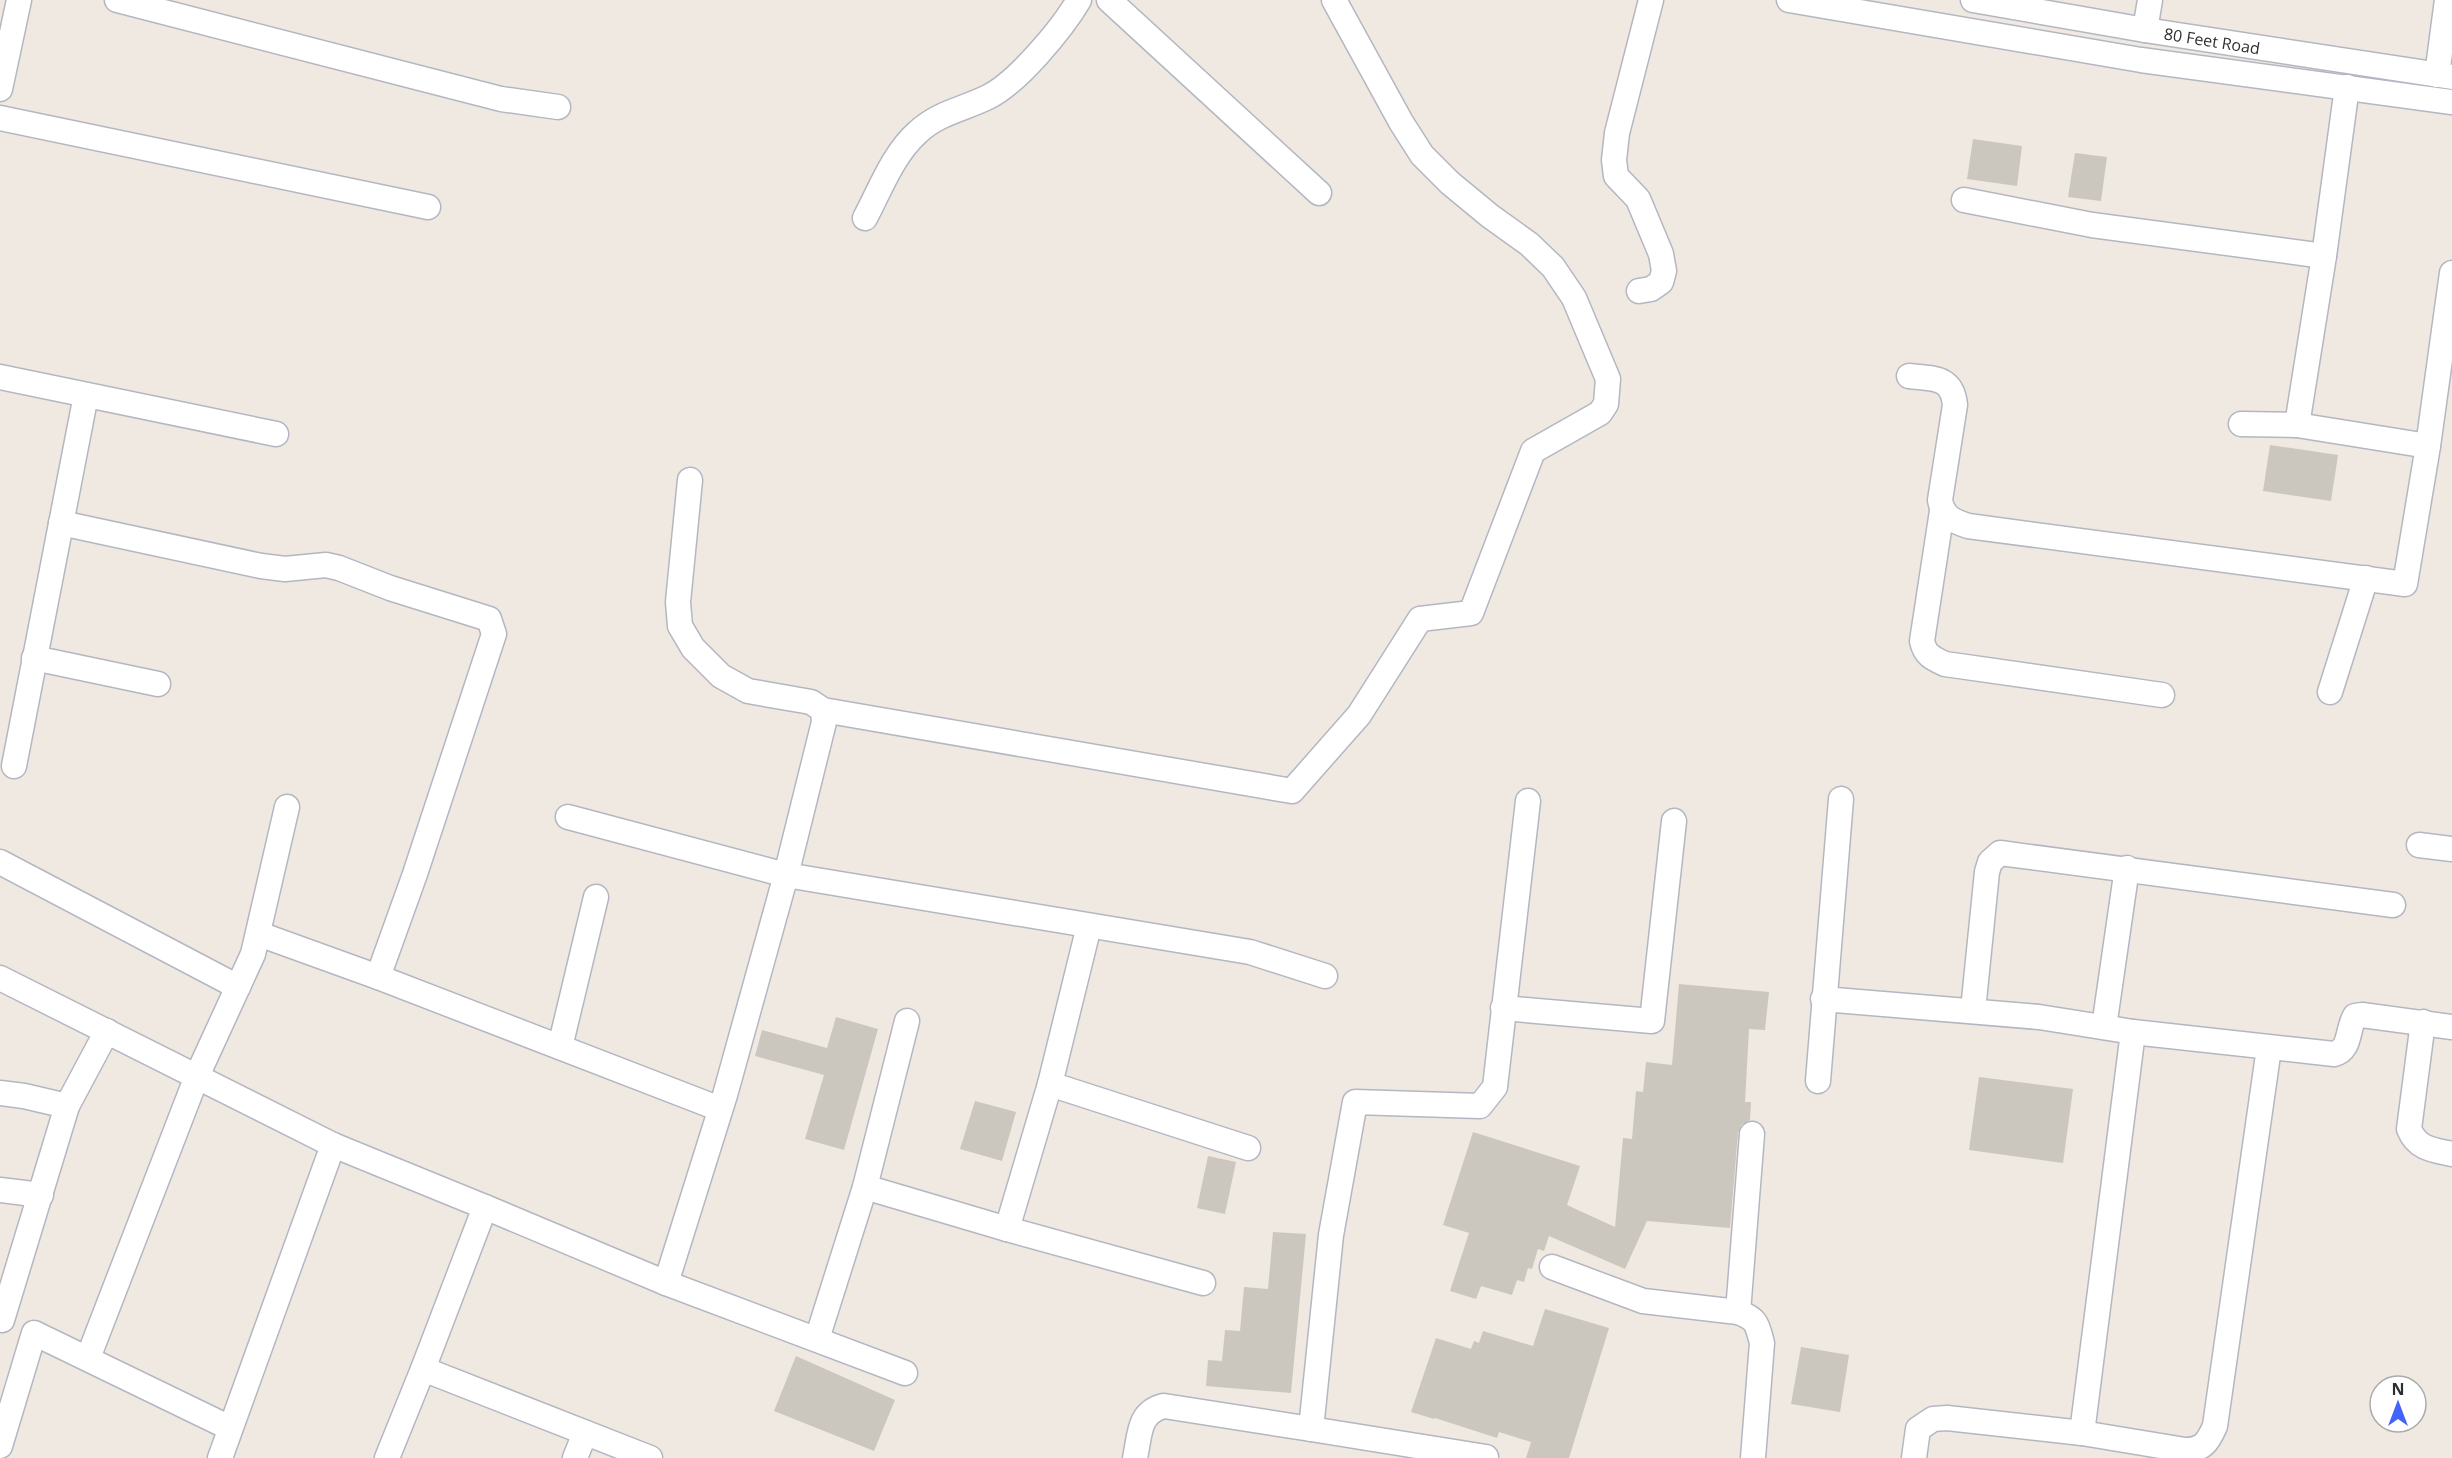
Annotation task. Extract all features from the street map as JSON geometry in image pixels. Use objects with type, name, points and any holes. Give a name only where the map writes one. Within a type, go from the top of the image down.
[{"type":"street","points":[[0,89],[19,0]]},
{"type":"street","points":[[117,0],[501,99],[558,107]]},
{"type":"street","points":[[865,218],[902,150],[918,131],[940,115],[990,96],[1014,79],[1046,43],[1079,0]]},
{"type":"street","points":[[1108,0],[1319,193]]},
{"type":"street","points":[[690,480],[678,603],[680,626],[693,648],[721,676],[748,691],[811,702],[823,710],[1292,791],[1359,715],[1420,619],[1471,613],[1533,451],[1600,413],[1606,404],[1608,380],[1574,298],[1553,267],[1529,244],[1450,183],[1422,155],[1395,112],[1334,0]]},
{"type":"street","points":[[1640,291],[1651,289],[1661,282],[1664,271],[1663,262],[1638,199],[1616,176],[1614,160],[1617,133],[1651,0]]},
{"type":"street","points":[[1789,0],[2141,60],[2452,102]]},
{"type":"street","name":"80 Feet Road","points":[[1973,0],[2145,30],[2445,76]]},
{"type":"street","points":[[2145,30],[2150,0]]},
{"type":"street","points":[[2445,76],[2447,0]]},
{"type":"street","points":[[2297,425],[2324,256],[2346,87]]},
{"type":"street","points":[[0,118],[428,207]]},
{"type":"street","points":[[1964,200],[2092,225],[2324,256]]},
{"type":"street","points":[[1942,511],[1953,521],[1968,526],[2405,584],[2428,446],[2452,273]]},
{"type":"street","points":[[1909,376],[1947,383],[1954,393],[1955,405],[1940,500],[1942,511],[1922,641],[1924,652],[1945,664],[2162,695]]},
{"type":"street","points":[[0,377],[276,434]]},
{"type":"street","points":[[14,766],[86,395]]},
{"type":"street","points":[[2241,424],[2297,425],[2428,446]]},
{"type":"street","points":[[61,523],[261,566],[285,569],[326,565],[489,619],[494,634],[415,874],[378,977]]},
{"type":"street","points":[[2330,692],[2366,578]]},
{"type":"street","points":[[34,658],[158,684]]},
{"type":"street","points":[[666,1283],[720,1109],[786,875],[825,722],[823,710]]},
{"type":"street","points":[[1818,1081],[1841,799]]},
{"type":"street","points":[[1311,1429],[1331,1235],[1355,1102],[1480,1106],[1495,1087],[1528,801]]},
{"type":"street","points":[[88,1358],[197,1076],[254,954],[287,807]]},
{"type":"street","points":[[568,817],[786,875],[1250,952],[1325,976]]},
{"type":"street","points":[[1503,1008],[1652,1021],[1674,821]]},
{"type":"street","points":[[2419,845],[2452,849]]},
{"type":"street","points":[[1973,1010],[1987,872],[1990,862],[2000,853],[2393,905]]},
{"type":"street","points":[[0,862],[238,987]]},
{"type":"street","points":[[2104,1027],[2127,868]]},
{"type":"street","points":[[560,1047],[596,897]]},
{"type":"street","points":[[1007,1229],[1050,1084],[1089,926]]},
{"type":"street","points":[[259,934],[378,977],[720,1109]]},
{"type":"street","points":[[0,978],[333,1145],[666,1283],[905,1373]]},
{"type":"street","points":[[1823,999],[2039,1017],[2133,1032],[2325,1053],[2340,1052],[2345,1047],[2351,1022],[2355,1016],[2452,1027]]},
{"type":"street","points":[[817,1339],[865,1187],[907,1021]]},
{"type":"street","points":[[2423,1023],[2409,1129],[2414,1141],[2426,1148],[2452,1154]]},
{"type":"street","points":[[106,1031],[67,1106],[1,1320],[88,1358],[230,1428]]},
{"type":"street","points":[[2082,1433],[2133,1032]]},
{"type":"street","points":[[1914,1458],[1918,1429],[1933,1419],[1947,1418],[2082,1433],[2185,1450],[2195,1450],[2203,1446],[2210,1438],[2215,1426],[2270,1048]]},
{"type":"street","points":[[1050,1084],[1248,1148]]},
{"type":"street","points":[[0,1093],[67,1106]]},
{"type":"street","points":[[1738,1312],[1752,1134]]},
{"type":"street","points":[[220,1458],[333,1145]]},
{"type":"street","points":[[865,1187],[1203,1283]]},
{"type":"street","points":[[0,1190],[41,1195]]},
{"type":"street","points":[[387,1458],[485,1207]]},
{"type":"street","points":[[1551,1267],[1643,1301],[1738,1312],[1752,1317],[1762,1343],[1754,1458]]},
{"type":"street","points":[[0,1446],[34,1334]]},
{"type":"street","points":[[423,1369],[650,1458]]},
{"type":"street","points":[[1135,1458],[1145,1415],[1152,1409],[1164,1406],[1486,1457]]},
{"type":"street","points":[[575,1458],[585,1433]]},
{"type":"building","points":[[1973,139],[2022,146],[2017,186],[1967,179]]},
{"type":"building","points":[[2075,153],[2107,157],[2101,201],[2068,197]]},
{"type":"building","points":[[2270,445],[2338,455],[2331,501],[2263,491]]},
{"type":"building","points":[[1679,984],[1769,992],[1765,1030],[1749,1029],[1745,1102],[1751,1102],[1750,1120],[1741,1125],[1738,1133],[1730,1228],[1647,1221],[1625,1269],[1549,1236],[1544,1251],[1538,1249],[1532,1269],[1528,1268],[1524,1282],[1517,1280],[1512,1295],[1481,1286],[1476,1299],[1450,1291],[1469,1233],[1443,1225],[1473,1132],[1580,1166],[1567,1205],[1615,1227],[1623,1138],[1632,1139],[1636,1091],[1643,1092],[1646,1062],[1672,1065]]},
{"type":"building","points":[[836,1017],[878,1029],[844,1150],[805,1139],[824,1075],[755,1056],[762,1030],[827,1048]]},
{"type":"building","points":[[1979,1077],[2073,1089],[2063,1163],[1969,1150]]},
{"type":"building","points":[[975,1101],[1016,1112],[1002,1161],[960,1149]]},
{"type":"building","points":[[1208,1156],[1236,1162],[1225,1214],[1197,1208]]},
{"type":"building","points":[[1273,1232],[1306,1234],[1291,1393],[1206,1386],[1208,1360],[1222,1361],[1225,1330],[1240,1331],[1244,1287],[1268,1289]]},
{"type":"building","points":[[1545,1309],[1609,1328],[1569,1458],[1526,1458],[1531,1442],[1499,1432],[1497,1438],[1411,1412],[1436,1338],[1471,1349],[1474,1341],[1479,1343],[1483,1331],[1533,1346]]},
{"type":"building","points":[[1801,1347],[1849,1355],[1840,1412],[1791,1404]]},
{"type":"building","points":[[796,1356],[895,1400],[874,1451],[774,1411]]}]
